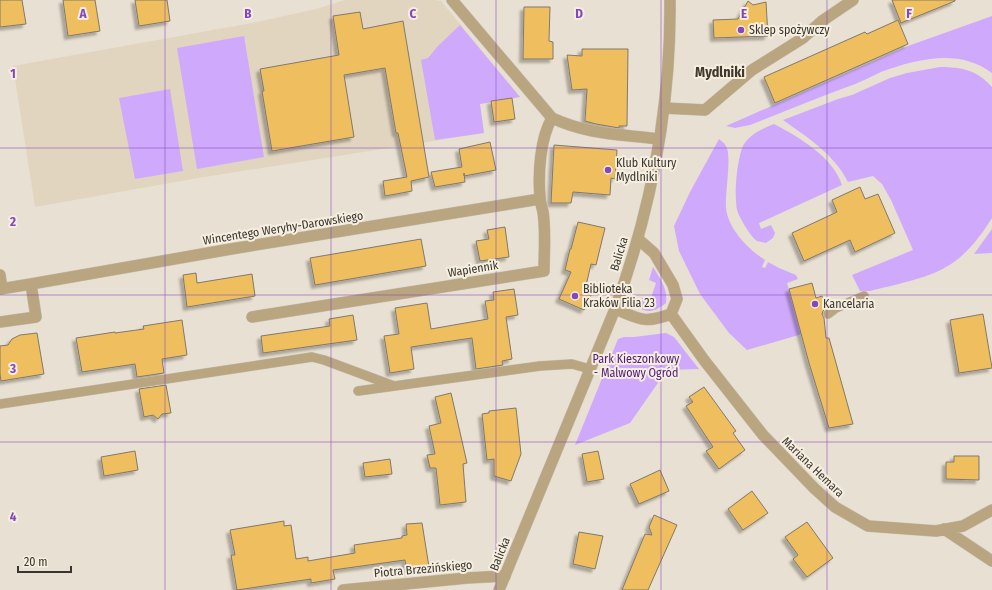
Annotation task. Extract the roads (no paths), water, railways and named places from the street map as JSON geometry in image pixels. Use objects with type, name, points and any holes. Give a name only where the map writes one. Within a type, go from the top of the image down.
[{"type":"street","points":[[452,0],[552,118],[566,125],[597,133],[660,139]]},
{"type":"street","name":"Balicka","points":[[499,590],[615,309],[638,239],[647,204],[660,139],[669,45],[670,0]]},
{"type":"street","points":[[664,108],[705,110],[752,70],[802,38],[822,21],[852,0]]},
{"type":"street","name":"Wapiennik","points":[[252,317],[544,272],[543,212],[539,185],[543,140],[547,127],[552,118]]},
{"type":"street","name":"Wincentego Weryhy-Darowskiego","points":[[1,289],[231,249],[540,199]]},
{"type":"street","points":[[615,309],[638,318],[655,320],[671,314],[677,299],[673,285],[654,253],[638,239]]},
{"type":"street","points":[[0,275],[1,289]]},
{"type":"street","points":[[0,322],[36,316],[31,284]]},
{"type":"street","name":"Mariana Hemara","points":[[671,314],[704,360],[763,435],[814,488],[835,507],[868,526],[936,531],[963,526],[992,510]]},
{"type":"street","points":[[944,529],[992,562]]},
{"type":"street","name":"Piotra Brzezińskiego","points":[[343,590],[467,578],[505,576]]},
{"type":"lane","points":[[828,314],[836,308],[864,296]]},
{"type":"lane","points":[[0,404],[312,357],[394,386]]},
{"type":"lane","points":[[358,390],[553,365],[572,364],[590,369]]},
{"type":"place","name":"Sklep spożywczy","points":[[741,30]]},
{"type":"place","name":"Klub Kultury Mydlniki","points":[[608,170]]},
{"type":"place","name":"Biblioteka Kraków Filia 23","points":[[575,296]]},
{"type":"place","name":"Kancelaria","points":[[815,304]]},
{"type":"district","name":"Mydlniki","points":[[720,72]]},
{"type":"park label","name":"Park Kieszonkowy - Malwowy Ogród","points":[[636,366]]}]
